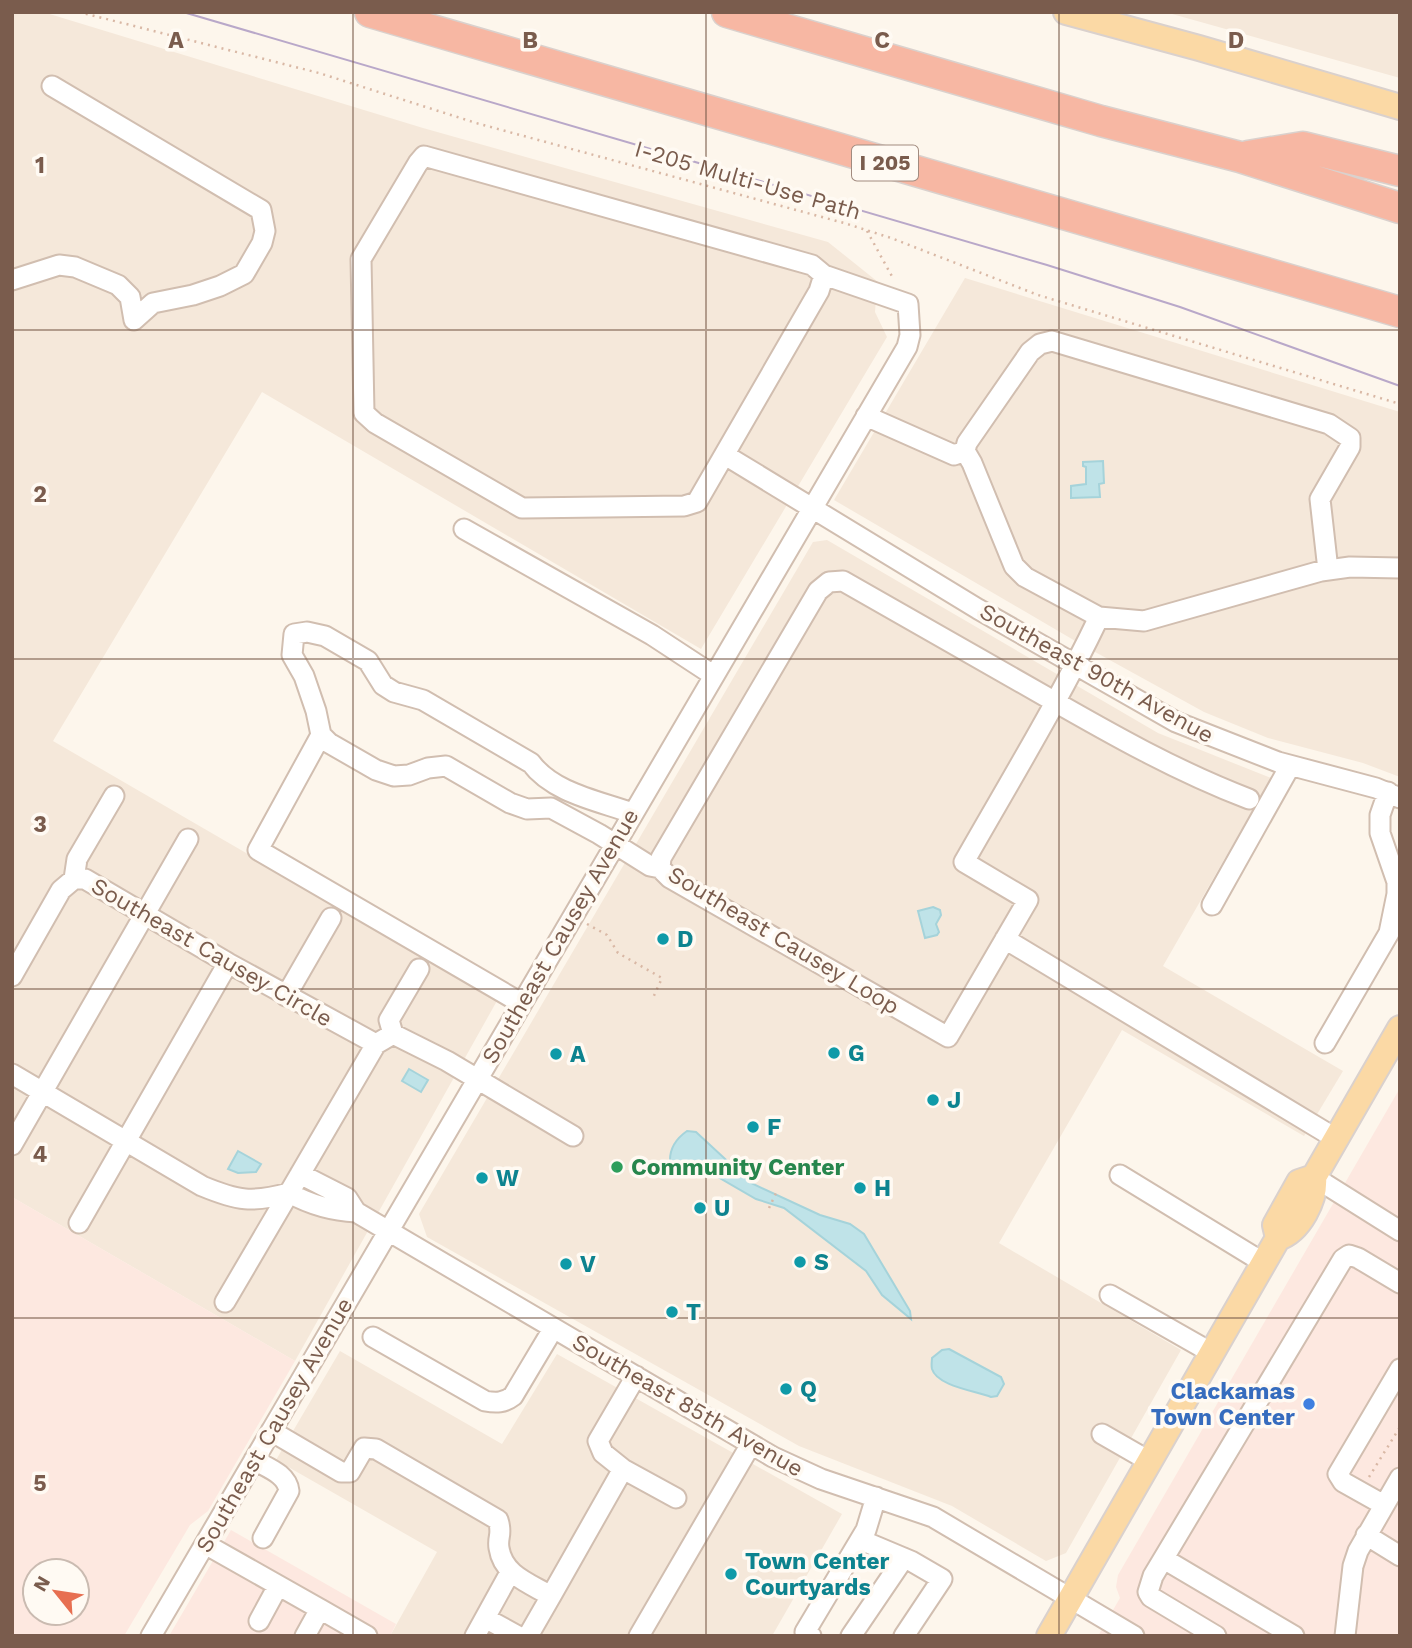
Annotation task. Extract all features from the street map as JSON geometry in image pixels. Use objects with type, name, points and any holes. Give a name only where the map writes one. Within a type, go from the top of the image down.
[{"type":"highway","name":"I 205","points":[[370,12],[1400,312]]},
{"type":"highway","points":[[727,12],[1101,121],[1240,157],[1400,208]]},
{"type":"highway","points":[[1240,157],[1303,147],[1400,172]]},
{"type":"main road","points":[[1066,12],[1400,107]]},
{"type":"main road","points":[[1049,1636],[1278,1238],[1275,1225],[1299,1182],[1314,1177],[1400,1028]]},
{"type":"street","points":[[12,280],[59,265],[75,267],[118,285],[130,297],[134,320],[153,303],[193,295],[244,274],[262,243],[265,231],[261,210],[52,86]]},
{"type":"street","points":[[824,275],[819,291],[725,456],[697,502],[684,506],[522,508],[375,423],[364,413],[361,259],[424,156],[812,265],[824,275],[908,304]]},
{"type":"street","name":"Southeast Causey Avenue","points":[[151,1636],[907,346],[910,335],[908,304]]},
{"type":"street","points":[[1328,570],[1320,499],[1350,447],[1350,438],[1329,424],[1052,341],[1040,344],[1030,352],[967,443],[965,452],[1014,566],[1025,577],[1099,617],[1144,621],[1328,570],[1350,567],[1400,568]]},
{"type":"street","points":[[866,416],[954,455],[965,452]]},
{"type":"street","name":"Southeast 90th Avenue","points":[[725,456],[906,567],[1187,727],[1290,766],[1394,795]]},
{"type":"street","points":[[464,529],[652,635],[713,675]]},
{"type":"street","name":"Southeast Causey Loop","points":[[1099,617],[1076,665],[1055,702],[964,862],[1028,900],[948,1037],[670,878],[660,868],[662,858],[818,591],[829,582],[843,581],[1055,702],[1137,749],[1205,782],[1249,799]]},
{"type":"street","points":[[632,813],[553,783],[541,776],[531,763],[423,700],[394,692],[383,685],[368,662],[325,636],[307,632],[294,634],[292,655],[304,676],[316,710],[321,735],[329,743],[376,770],[394,776],[446,766],[510,803],[527,809],[551,808],[650,866],[660,868]]},
{"type":"street","points":[[321,735],[258,850],[521,1003]]},
{"type":"street","points":[[1212,905],[1290,766]]},
{"type":"street","points":[[541,808],[553,783]]},
{"type":"street","points":[[1325,1043],[1389,933],[1394,919],[1397,881],[1380,833],[1380,816],[1394,795]]},
{"type":"street","points":[[74,879],[77,859],[114,796]]},
{"type":"street","points":[[12,1145],[188,839]]},
{"type":"street","name":"Southeast Causey Circle","points":[[12,976],[61,890],[74,879],[85,878],[286,996],[477,1078],[573,1136]]},
{"type":"street","points":[[286,996],[331,918]]},
{"type":"street","points":[[1005,939],[1335,1138]]},
{"type":"street","points":[[79,1223],[228,963]]},
{"type":"street","points":[[225,1302],[300,1174],[385,1039],[389,1020],[419,969]]},
{"type":"street","points":[[12,1074],[202,1186],[230,1197],[260,1200],[289,1193],[311,1204],[356,1212],[388,1230]]},
{"type":"street","points":[[300,1174],[347,1198],[356,1212]]},
{"type":"street","points":[[1120,1175],[1264,1263]]},
{"type":"street","points":[[1314,1177],[1400,1231]]},
{"type":"street","name":"Southeast 85th Avenue","points":[[388,1230],[751,1444],[811,1475],[912,1508],[942,1522],[1070,1598]]},
{"type":"street","points":[[1216,1636],[1151,1597],[1149,1586],[1343,1259],[1349,1255],[1358,1258],[1400,1283]]},
{"type":"street","points":[[1110,1295],[1212,1353]]},
{"type":"street","points":[[373,1337],[485,1401],[496,1403],[513,1396],[554,1329]]},
{"type":"street","points":[[1384,1505],[1343,1482],[1338,1474],[1400,1369]]},
{"type":"street","points":[[636,1376],[598,1441],[603,1452],[623,1469],[676,1498]]},
{"type":"street","points":[[271,1431],[341,1472],[350,1472],[364,1448],[376,1449],[498,1520],[502,1531],[498,1545],[503,1564],[513,1574],[551,1596]]},
{"type":"street","points":[[1102,1434],[1149,1461]]},
{"type":"street","points":[[639,1636],[751,1444]]},
{"type":"street","points":[[254,1460],[288,1482],[289,1491],[263,1538]]},
{"type":"street","points":[[528,1636],[623,1469]]},
{"type":"street","points":[[1345,1636],[1353,1566],[1366,1535],[1400,1478]]},
{"type":"street","points":[[811,1636],[805,1632],[861,1540],[876,1497]]},
{"type":"street","points":[[1366,1535],[1400,1556]]},
{"type":"street","points":[[861,1540],[904,1558],[942,1579],[904,1636]]},
{"type":"street","points":[[205,1544],[367,1636]]},
{"type":"street","points":[[851,1636],[904,1558]]},
{"type":"street","points":[[1164,1559],[1294,1636]]},
{"type":"street","points":[[475,1636],[508,1578],[513,1574]]},
{"type":"street","points":[[259,1621],[278,1586]]},
{"type":"street","points":[[1070,1598],[1134,1636]]},
{"type":"street","points":[[305,1636],[320,1609]]},
{"type":"street","points":[[485,1618],[518,1636]]},
{"type":"path","name":"I-205 Multi-Use Path","points":[[79,12],[319,73],[476,123],[621,160],[867,230],[1038,295],[1400,404]]},
{"type":"path","points":[[867,230],[908,304]]},
{"type":"path","points":[[572,916],[607,935],[618,953],[662,978],[653,1000]]},
{"type":"path","points":[[769,1208],[777,1191]]},
{"type":"path","points":[[1369,1477],[1400,1427]]},
{"type":"shaded area","points":[[12,12],[43,12],[423,128],[828,242],[883,286],[876,299],[875,312],[887,337],[701,649],[262,392],[53,741],[498,999],[295,1361],[12,1197]]},
{"type":"shaded area","points":[[1165,12],[1400,12],[1400,78]]},
{"type":"shaded area","points":[[965,278],[1400,412],[1400,777],[1363,763],[1268,738],[1204,712],[1077,642],[834,500]]},
{"type":"shaded area","points":[[827,540],[1158,733],[1271,778],[1163,966],[1343,1071],[1304,1136],[1122,1030],[999,1243],[1181,1350],[1066,1553],[1046,1561],[952,1506],[799,1446],[427,1237],[419,1214],[813,542]]},
{"type":"shaded area","name":"Clackamas Town Center","points":[[1400,1088],[1400,1636],[1098,1636],[1120,1598],[1116,1587],[1118,1575]]},
{"type":"shaded area","points":[[12,1197],[295,1361],[208,1511],[190,1525],[124,1636],[12,1636]]},
{"type":"shaded area","points":[[340,1351],[502,1444],[557,1354],[842,1514],[772,1636],[390,1636],[437,1552],[276,1460]]},
{"type":"shaded area","points":[[231,1530],[396,1624],[390,1636],[169,1636]]},
{"type":"water","points":[[1103,461],[1104,483],[1099,484],[1100,497],[1071,498],[1071,486],[1086,484],[1086,467],[1083,462]]},
{"type":"water","points":[[933,907],[940,910],[941,915],[936,924],[939,932],[925,938],[918,911]]},
{"type":"water","points":[[409,1069],[428,1080],[421,1092],[402,1081]]},
{"type":"water","points":[[687,1131],[696,1132],[751,1183],[820,1215],[850,1224],[864,1234],[910,1311],[911,1319],[882,1295],[866,1271],[784,1208],[756,1199],[716,1176],[678,1167],[670,1160],[671,1151],[677,1140]]},
{"type":"water","points":[[238,1151],[261,1164],[256,1172],[238,1173],[228,1169]]},
{"type":"water","points":[[949,1349],[1001,1377],[1004,1384],[997,1396],[991,1397],[949,1384],[935,1375],[932,1358],[942,1350]]},
{"type":"tram line","points":[[183,12],[1047,265],[1180,307],[1400,386]]},
{"type":"place","name":"D","points":[[663,939]]},
{"type":"place","name":"G","points":[[834,1053]]},
{"type":"place","name":"A","points":[[556,1054]]},
{"type":"place","name":"J","points":[[933,1100]]},
{"type":"place","name":"F","points":[[753,1127]]},
{"type":"place","name":"Community Center","points":[[617,1167]]},
{"type":"place","name":"W","points":[[482,1178]]},
{"type":"place","name":"H","points":[[860,1188]]},
{"type":"place","name":"U","points":[[700,1208]]},
{"type":"place","name":"S","points":[[800,1262]]},
{"type":"place","name":"V","points":[[566,1264]]},
{"type":"place","name":"T","points":[[672,1312]]},
{"type":"place","name":"Q","points":[[786,1389]]},
{"type":"place","name":"Clackamas Town Center","points":[[1309,1404]]},
{"type":"place","name":"Town Center Courtyards","points":[[731,1574]]}]
